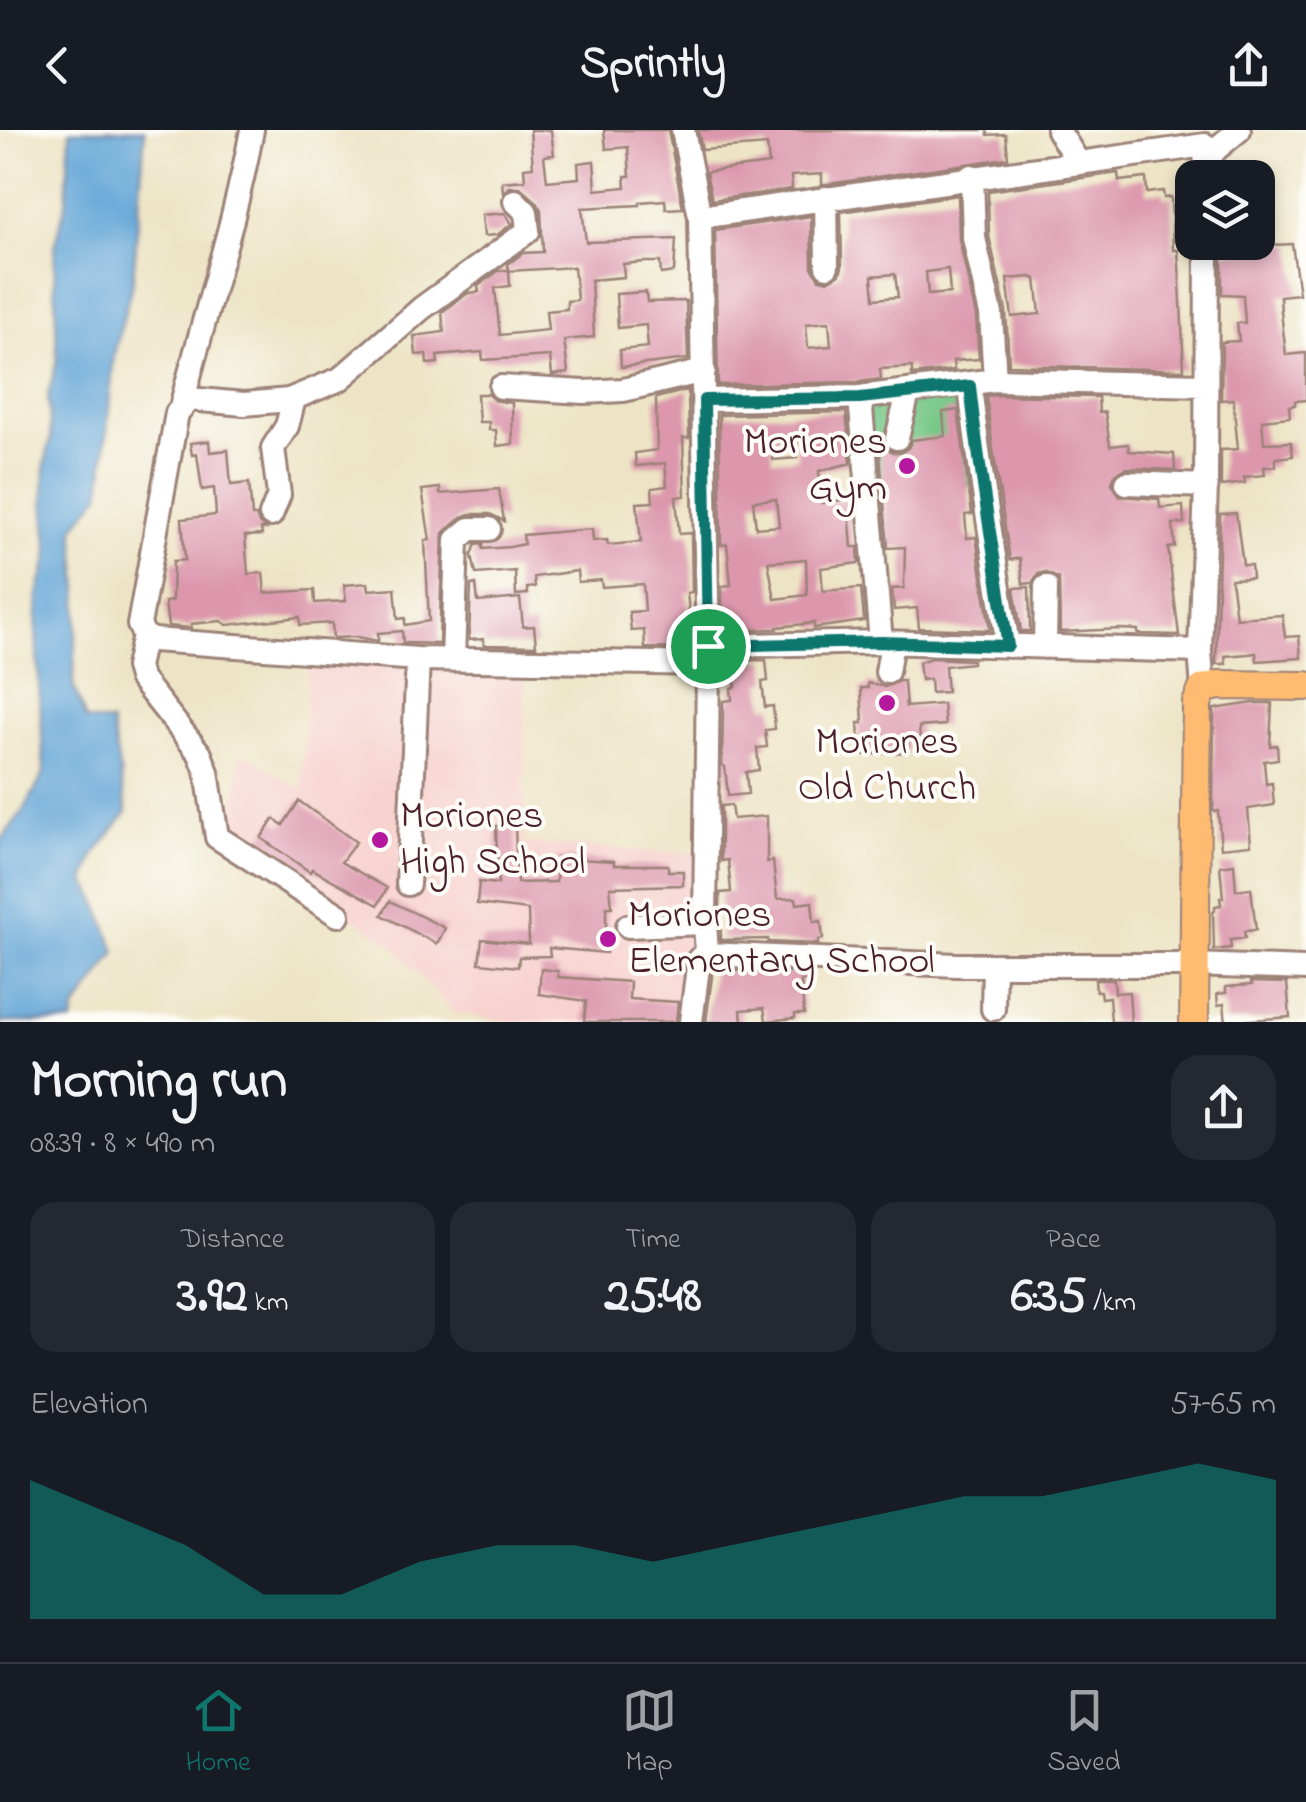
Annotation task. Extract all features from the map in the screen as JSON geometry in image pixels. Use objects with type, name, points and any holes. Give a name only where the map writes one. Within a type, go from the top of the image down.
[{"type":"main road","points":[[1194,1022],[1196,720],[1203,689],[1219,685],[1306,686]]},
{"type":"street","points":[[252,130],[241,192],[177,413],[139,624],[144,636],[137,667],[140,678],[200,754],[207,772],[217,837],[338,915]]},
{"type":"street","points":[[683,130],[700,218],[708,655],[708,954]]},
{"type":"street","points":[[1058,130],[1078,162]]},
{"type":"street","points":[[700,218],[1078,162],[1206,154],[1239,130]]},
{"type":"street","points":[[972,176],[974,238],[991,314],[994,380]]},
{"type":"street","points":[[826,198],[827,266]]},
{"type":"street","points":[[182,404],[189,399],[244,404],[294,398],[353,370],[422,308],[528,231],[526,212],[515,201]]},
{"type":"street","points":[[1203,689],[1200,651],[1216,306],[1210,260]]},
{"type":"street","points":[[501,387],[623,390],[704,371]]},
{"type":"street","points":[[704,400],[860,398],[994,380],[1213,374]]},
{"type":"street","points":[[970,386],[980,482],[1008,646]]},
{"type":"street","points":[[897,438],[908,392]]},
{"type":"street","points":[[271,515],[279,495],[272,448],[287,426],[294,398]]},
{"type":"street","points":[[860,398],[887,672]]},
{"type":"street","points":[[1127,483],[1206,486]]},
{"type":"street","points":[[453,660],[457,540],[470,529],[489,529]]},
{"type":"street","points":[[1044,647],[1046,587]]},
{"type":"street","points":[[144,636],[153,640],[453,660],[708,655],[887,643],[1200,651]]},
{"type":"street","points":[[408,884],[418,659]]},
{"type":"street","points":[[628,926],[705,923]]},
{"type":"street","points":[[691,1022],[695,971],[699,959],[708,954],[994,965],[1193,965],[1306,970]]},
{"type":"street","points":[[993,1009],[994,965]]},
{"type":"shaded area","name":"Moriones High School","points":[[308,657],[525,668],[524,843],[698,854],[687,1022],[514,1022],[454,1013],[390,943],[233,837],[241,752],[302,790]]},
{"type":"green space","points":[[966,397],[975,485],[873,496],[865,407]]},
{"type":"water","points":[[70,130],[145,130],[133,280],[114,355],[101,494],[74,528],[79,589],[73,685],[86,720],[111,723],[127,812],[95,854],[85,881],[116,952],[75,1010],[72,1022],[0,1022],[0,841],[24,810],[44,773],[36,630],[38,593],[49,554],[44,503],[45,463],[51,438],[48,396],[57,359],[54,246],[66,203]]},
{"type":"building","points":[[530,130],[551,130],[554,155],[544,156],[547,181],[579,178],[578,163],[594,161],[596,190],[626,187],[625,176],[630,176],[628,147],[606,149],[604,130],[668,130],[683,208],[666,209],[665,200],[582,208],[586,242],[676,239],[674,272],[661,274],[660,262],[623,264],[624,277],[591,280],[594,337],[564,340],[568,373],[552,375],[550,356],[483,360],[482,352],[437,356],[438,363],[427,364],[426,354],[416,355],[414,336],[444,332],[442,312],[468,293],[479,292],[478,286],[498,271],[509,270],[508,264],[523,253],[543,252],[541,210],[537,202],[520,187],[503,192],[502,182],[525,180],[524,168],[533,167]],"holes":[[[574,267],[577,300],[567,301],[567,309],[546,311],[548,330],[500,335],[495,288],[510,286],[509,271]]]},
{"type":"building","points":[[698,130],[741,130],[741,134],[788,130],[987,130],[988,135],[1006,134],[1008,158],[828,184],[822,184],[822,174],[791,176],[792,189],[712,200],[706,172],[769,164],[767,145],[702,150]]},
{"type":"building","points":[[1118,173],[1119,181],[1146,178],[1147,193],[1163,191],[1164,198],[1171,197],[1184,370],[1009,365],[1006,311],[989,236],[988,191]],"holes":[[[1007,279],[1036,279],[1040,314],[1012,317]]]},
{"type":"building","points":[[958,195],[959,239],[976,316],[979,359],[953,361],[954,370],[922,374],[912,375],[912,367],[880,369],[881,379],[859,382],[718,385],[715,230],[811,216],[812,267],[819,279],[828,281],[840,274],[842,267],[841,212]],"holes":[[[948,269],[950,293],[928,295],[926,272]],[[895,274],[898,297],[874,299],[872,276]],[[829,322],[831,346],[808,348],[806,324]]]},
{"type":"building","points":[[505,213],[512,224],[497,235],[484,236],[482,215]]},
{"type":"building","points":[[1292,244],[1299,294],[1280,296],[1281,312],[1286,355],[1306,353],[1306,400],[1289,406],[1290,417],[1262,420],[1264,443],[1291,442],[1293,456],[1276,458],[1276,466],[1264,467],[1265,475],[1244,477],[1245,483],[1221,486],[1221,450],[1238,449],[1233,399],[1221,400],[1222,342],[1239,341],[1237,323],[1245,323],[1243,295],[1222,294],[1222,260],[1275,260],[1275,245]]},
{"type":"building","points":[[646,292],[647,302],[686,301],[688,359],[621,367],[620,350],[648,347],[646,325],[618,328],[616,294]]},
{"type":"building","points":[[688,390],[689,438],[683,438],[685,496],[676,497],[679,534],[691,533],[692,592],[687,593],[693,649],[645,648],[644,630],[631,631],[629,612],[645,611],[643,584],[602,587],[601,580],[578,582],[577,571],[534,577],[535,587],[527,588],[528,594],[516,595],[515,571],[476,574],[472,555],[476,544],[483,544],[483,549],[510,547],[524,544],[523,535],[592,529],[593,541],[607,540],[608,545],[641,542],[637,503],[653,502],[652,488],[667,486],[665,463],[636,466],[635,453],[657,450],[656,398]]},
{"type":"building","points":[[477,394],[512,403],[513,444],[497,446],[496,430],[489,430],[489,422],[479,422]]},
{"type":"building","points":[[986,396],[1098,397],[1099,413],[1105,412],[1110,446],[1128,444],[1129,451],[1174,454],[1175,470],[1127,468],[1115,474],[1112,483],[1120,496],[1159,499],[1160,508],[1183,506],[1184,523],[1173,524],[1175,547],[1168,548],[1179,635],[1138,634],[1138,630],[1121,629],[1060,632],[1059,579],[1045,572],[1032,583],[1023,584],[1020,558],[1010,560],[993,449]]},
{"type":"building","points":[[958,410],[972,514],[965,515],[967,538],[976,537],[990,630],[919,628],[917,608],[894,610],[892,589],[904,588],[905,547],[888,548],[879,443],[900,453],[912,440],[945,436],[943,412]]},
{"type":"building","points":[[846,412],[851,463],[819,471],[822,503],[854,498],[855,511],[849,512],[852,547],[858,547],[859,563],[821,568],[823,591],[861,588],[864,621],[814,628],[814,623],[722,631],[722,586],[731,585],[727,544],[721,545],[719,415]],"holes":[[[795,435],[797,458],[773,460],[770,438]],[[776,499],[779,526],[756,528],[753,501]],[[806,559],[807,595],[775,599],[768,562]]]},
{"type":"building","points":[[209,441],[210,452],[228,450],[231,485],[249,483],[252,516],[266,529],[261,529],[262,535],[245,536],[248,574],[263,573],[265,593],[314,590],[315,603],[346,601],[344,585],[368,583],[369,590],[395,588],[398,619],[405,618],[405,625],[429,621],[425,541],[430,540],[422,490],[440,488],[440,494],[499,489],[504,521],[490,514],[469,514],[443,534],[439,644],[403,643],[402,631],[378,633],[378,641],[333,638],[332,623],[300,625],[300,617],[227,625],[221,621],[191,624],[191,628],[168,626],[165,602],[172,601],[173,561],[185,560],[182,519],[216,515],[214,488],[202,490],[197,454],[192,455],[190,443]]},
{"type":"building","points":[[1236,513],[1243,565],[1251,565],[1252,578],[1231,579],[1236,618],[1282,615],[1285,637],[1299,636],[1301,658],[1257,661],[1256,653],[1225,656],[1226,664],[1216,664],[1220,514]]},
{"type":"building","points":[[476,584],[478,602],[520,598],[523,627],[534,626],[536,646],[484,645],[483,639],[469,640],[471,585]]},
{"type":"building","points":[[1029,587],[1030,631],[1021,631],[1014,588]]},
{"type":"building","points":[[931,658],[972,663],[945,666],[947,692],[931,693],[930,679],[921,680],[919,662]]},
{"type":"building","points":[[766,660],[768,681],[762,682],[765,707],[773,706],[775,729],[765,730],[767,747],[757,748],[759,770],[746,772],[748,794],[728,796],[722,765],[723,701],[732,700],[731,688],[736,687],[733,663],[729,661]]},
{"type":"building","points":[[904,681],[906,707],[943,704],[945,725],[919,727],[920,739],[907,740],[908,752],[860,755],[861,688],[868,688],[868,683],[885,687]]},
{"type":"building","points":[[1272,703],[1270,746],[1277,745],[1278,759],[1264,761],[1266,784],[1272,783],[1274,805],[1248,809],[1251,845],[1221,848],[1218,811],[1213,811],[1214,709]]},
{"type":"building","points":[[299,801],[356,842],[341,862],[387,888],[378,905],[312,869],[310,872],[261,838],[274,819],[283,825]]},
{"type":"building","points":[[731,805],[733,819],[767,816],[767,862],[773,861],[777,899],[796,898],[797,904],[812,902],[814,922],[821,921],[823,939],[818,944],[721,940],[720,893],[731,892],[728,860],[721,861],[721,806]]},
{"type":"building","points":[[496,826],[515,826],[517,883],[556,882],[557,858],[614,861],[614,865],[668,865],[668,871],[683,871],[683,885],[610,887],[612,907],[606,907],[606,953],[549,948],[550,956],[519,957],[518,967],[479,963],[482,939],[529,944],[528,910],[477,904],[479,882],[498,884]]},
{"type":"building","points":[[1234,864],[1236,890],[1251,888],[1256,930],[1244,931],[1245,938],[1230,940],[1231,948],[1214,950],[1213,912],[1223,898],[1220,866]]},
{"type":"building","points":[[390,901],[445,928],[437,944],[382,915]]},
{"type":"building","points":[[541,969],[558,971],[558,977],[630,982],[629,999],[678,1002],[676,1022],[584,1022],[586,1001],[539,994]]},
{"type":"building","points":[[713,969],[805,973],[806,981],[801,981],[804,1014],[766,1021],[764,1008],[741,1010],[742,1022],[706,1022]]},
{"type":"building","points":[[1095,980],[1114,980],[1115,993],[1129,992],[1131,1022],[1111,1022],[1109,997],[1101,998]]},
{"type":"building","points":[[1251,982],[1287,983],[1290,1017],[1226,1022],[1224,1004],[1218,1005],[1217,994],[1226,993],[1226,987],[1252,985]]},
{"type":"place","name":"Moriones Gym","points":[[907,466]]},
{"type":"place","name":"Moriones Old Church","points":[[887,703]]},
{"type":"place","name":"Moriones High School","points":[[380,840]]},
{"type":"place","name":"Moriones Elementary School","points":[[608,939]]},
{"type":"route","points":[[970,386],[980,482],[1008,646],[882,642],[708,646],[704,400],[860,398],[970,386]]}]
